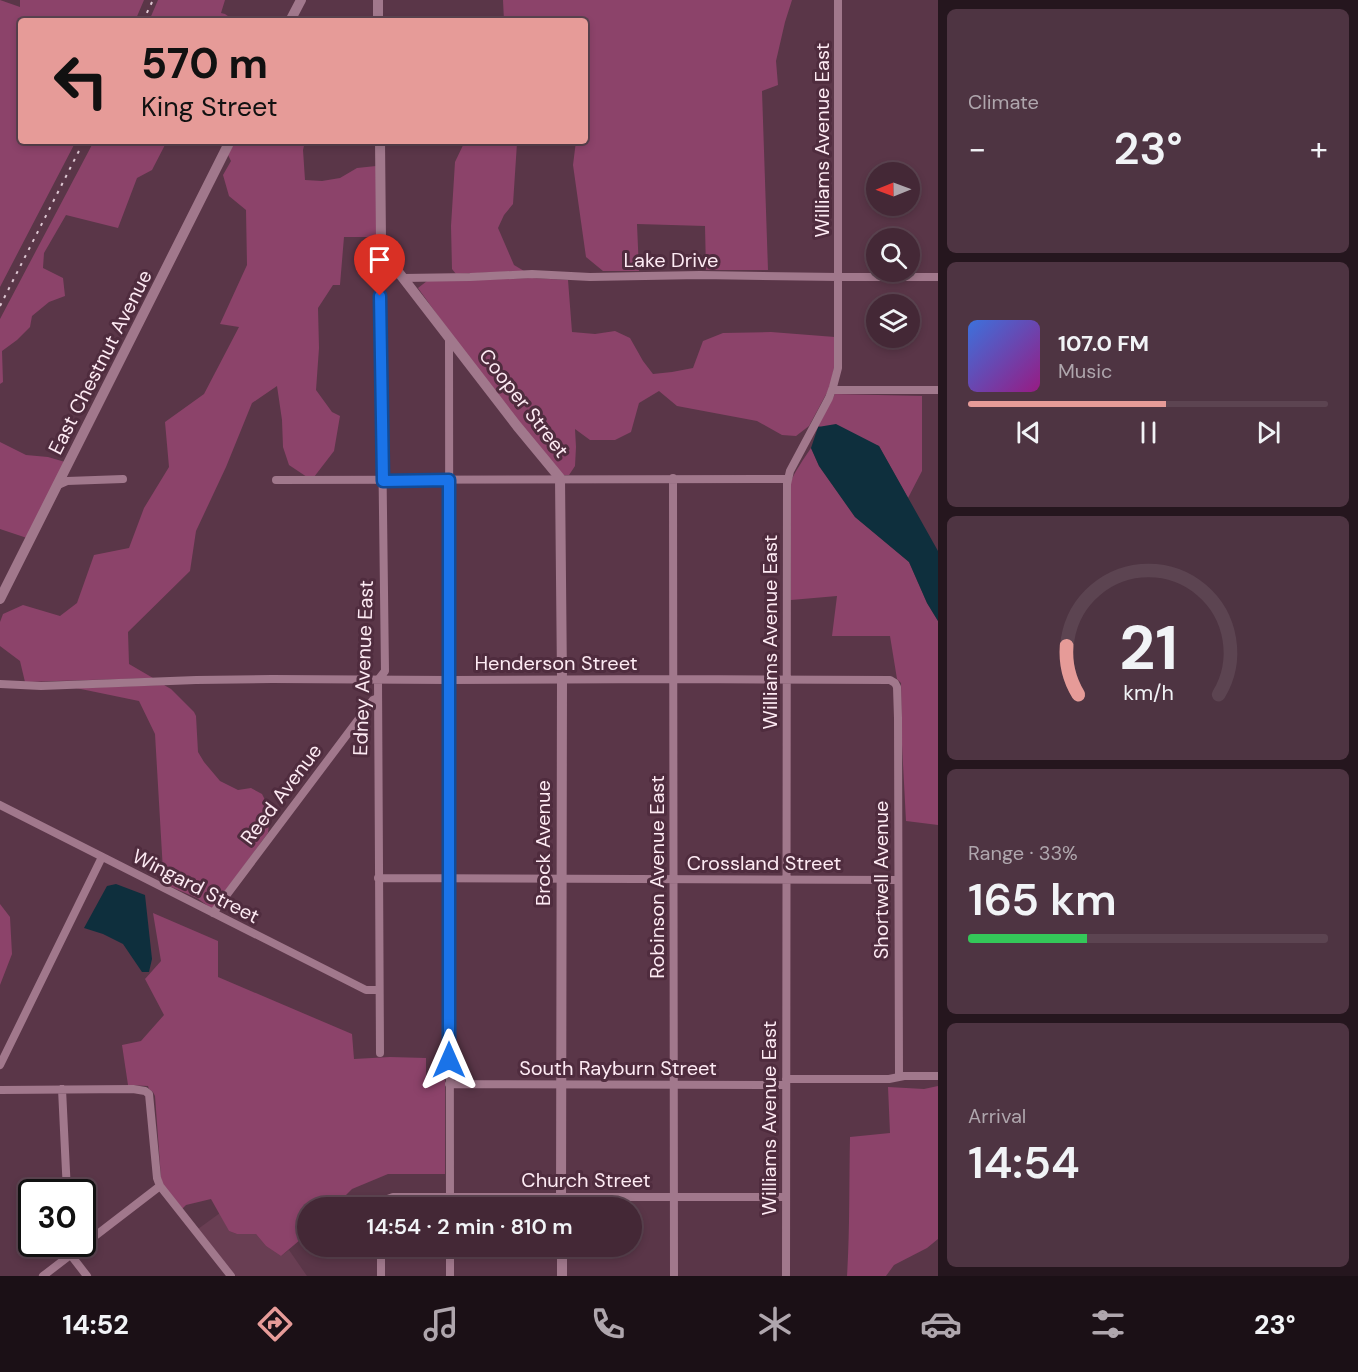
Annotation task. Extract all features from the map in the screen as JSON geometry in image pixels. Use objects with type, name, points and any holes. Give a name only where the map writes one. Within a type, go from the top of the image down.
[{"type":"street","points":[[292,18],[301,0]]},
{"type":"street","points":[[378,0],[378,18]]},
{"type":"street","name":"Williams Avenue East","points":[[786,1276],[788,478],[832,390],[839,359],[838,0]]},
{"type":"street","name":"East Chestnut Avenue","points":[[0,599],[229,144]]},
{"type":"street","name":"Edney Avenue East","points":[[380,144],[381,240],[386,256],[380,274],[385,671],[378,681],[380,1053]]},
{"type":"street","name":"Cooper Street","points":[[386,256],[560,478],[788,478]]},
{"type":"street","name":"Lake Drive","points":[[403,278],[532,274],[590,277],[700,275],[938,277]]},
{"type":"street","points":[[449,338],[450,1197]]},
{"type":"street","points":[[832,390],[938,390]]},
{"type":"street","points":[[276,480],[560,478]]},
{"type":"street","name":"Brock Avenue","points":[[560,478],[561,1197]]},
{"type":"street","name":"Robinson Avenue East","points":[[673,478],[674,1276]]},
{"type":"street","points":[[58,485],[67,481],[123,479]]},
{"type":"street","name":"Henderson Street","points":[[0,684],[41,686],[207,680],[562,679],[886,679],[895,683]]},
{"type":"street","name":"Shortwell Avenue","points":[[895,683],[898,718],[898,1077]]},
{"type":"street","name":"Reed Avenue","points":[[213,913],[373,700],[378,698]]},
{"type":"street","name":"Wingard Street","points":[[0,806],[366,990],[379,990]]},
{"type":"street","points":[[0,1065],[102,857]]},
{"type":"street","name":"Crossland Street","points":[[378,878],[898,880]]},
{"type":"street","name":"South Rayburn Street","points":[[449,1084],[674,1085],[938,1076]]},
{"type":"street","points":[[62,1089],[66,1179]]},
{"type":"street","points":[[0,1090],[145,1091],[151,1096],[157,1178],[160,1186],[227,1275]]},
{"type":"street","points":[[96,1234],[160,1186]]},
{"type":"street","name":"Church Street","points":[[642,1199],[786,1197]]},
{"type":"street","points":[[43,1276],[66,1257]]},
{"type":"street","points":[[72,1257],[87,1276]]},
{"type":"street","points":[[381,1257],[381,1276]]},
{"type":"street","points":[[450,1257],[450,1276]]},
{"type":"street","points":[[562,1257],[562,1276]]},
{"type":"shaded area","points":[[0,0],[20,7],[20,0],[144,0],[136,18],[18,18],[18,144],[74,144],[0,287]]},
{"type":"shaded area","points":[[158,0],[225,0],[221,13],[231,18],[150,18]]},
{"type":"shaded area","points":[[503,0],[792,0],[776,61],[778,85],[762,91],[768,270],[706,270],[705,226],[637,224],[639,271],[603,271],[586,257],[573,165],[576,144],[588,144],[588,18],[504,18]]},
{"type":"shaded area","points":[[92,144],[165,144],[152,170],[137,178],[118,228],[66,215],[44,253],[43,268],[63,278],[65,296],[49,302],[32,316],[30,327],[2,351],[3,382],[0,384],[0,319]]},
{"type":"shaded area","points":[[234,144],[304,144],[305,180],[322,181],[340,178],[357,168],[376,166],[377,237],[344,237],[340,285],[333,285],[318,308],[319,348],[316,390],[332,412],[340,416],[334,451],[314,477],[307,477],[289,465],[283,447],[277,386],[252,403],[226,467],[196,531],[190,571],[128,632],[129,664],[153,678],[25,682],[20,661],[0,646],[0,622],[3,614],[23,605],[60,616],[77,603],[94,555],[129,548],[144,508],[169,467],[165,422],[204,394],[239,327],[220,324],[247,265],[246,210],[229,196],[223,175],[231,161],[228,155]]},
{"type":"shaded area","points":[[464,144],[517,144],[513,204],[504,215],[498,228],[514,265],[524,271],[456,274],[452,269],[451,226],[455,162]]},
{"type":"shaded area","points":[[532,278],[568,280],[572,332],[595,334],[615,331],[630,338],[653,374],[693,368],[703,341],[723,333],[771,332],[835,337],[834,368],[830,387],[809,426],[796,436],[782,435],[757,421],[677,406],[659,391],[639,403],[631,432],[615,440],[590,440],[575,429],[575,466],[569,475],[562,475],[488,383],[418,288],[427,281]]},
{"type":"shaded area","points":[[835,394],[922,396],[922,471],[908,498],[879,446],[818,426]]},
{"type":"shaded area","points":[[0,442],[26,455],[48,457],[65,462],[27,538],[0,529]]},
{"type":"shaded area","points":[[811,448],[819,466],[855,517],[909,562],[927,603],[938,621],[938,825],[906,821],[901,683],[897,679],[890,636],[832,636],[837,596],[791,600],[791,482]]},
{"type":"shaded area","points":[[164,685],[194,712],[198,752],[204,762],[220,781],[238,790],[251,788],[262,794],[270,813],[268,833],[212,909],[197,898],[162,883],[155,734],[139,701],[76,688]]},
{"type":"shaded area","points":[[0,904],[10,917],[12,954],[0,985]]},
{"type":"shaded area","points":[[153,913],[218,941],[218,977],[352,1034],[354,1059],[426,1058],[426,1080],[445,1080],[445,1174],[388,1174],[352,1189],[344,1197],[297,1197],[297,1242],[281,1256],[266,1246],[256,1234],[237,1234],[229,1231],[211,1199],[186,1205],[182,1209],[163,1185],[161,1178],[155,1096],[148,1086],[128,1085],[122,1045],[141,1041],[164,1015],[145,979],[161,961]]},
{"type":"shaded area","points":[[938,1086],[938,1239],[927,1248],[894,1265],[886,1276],[847,1276],[850,1137],[890,1133],[888,1087],[924,1089]]},
{"type":"shaded area","points":[[220,1213],[229,1231],[237,1234],[256,1234],[266,1246],[281,1256],[289,1250],[307,1276],[236,1276],[198,1229]]},
{"type":"water","points":[[836,424],[879,446],[938,551],[938,621],[927,603],[909,562],[855,517],[819,466],[811,448],[818,427]]},
{"type":"water","points":[[116,884],[145,895],[152,959],[149,972],[142,972],[123,944],[84,928],[107,886]]},
{"type":"railway","points":[[144,18],[153,0]]},
{"type":"railway","points":[[0,306],[82,144]]},
{"type":"route","points":[[380,296],[383,481],[449,480],[449,1060]]}]
